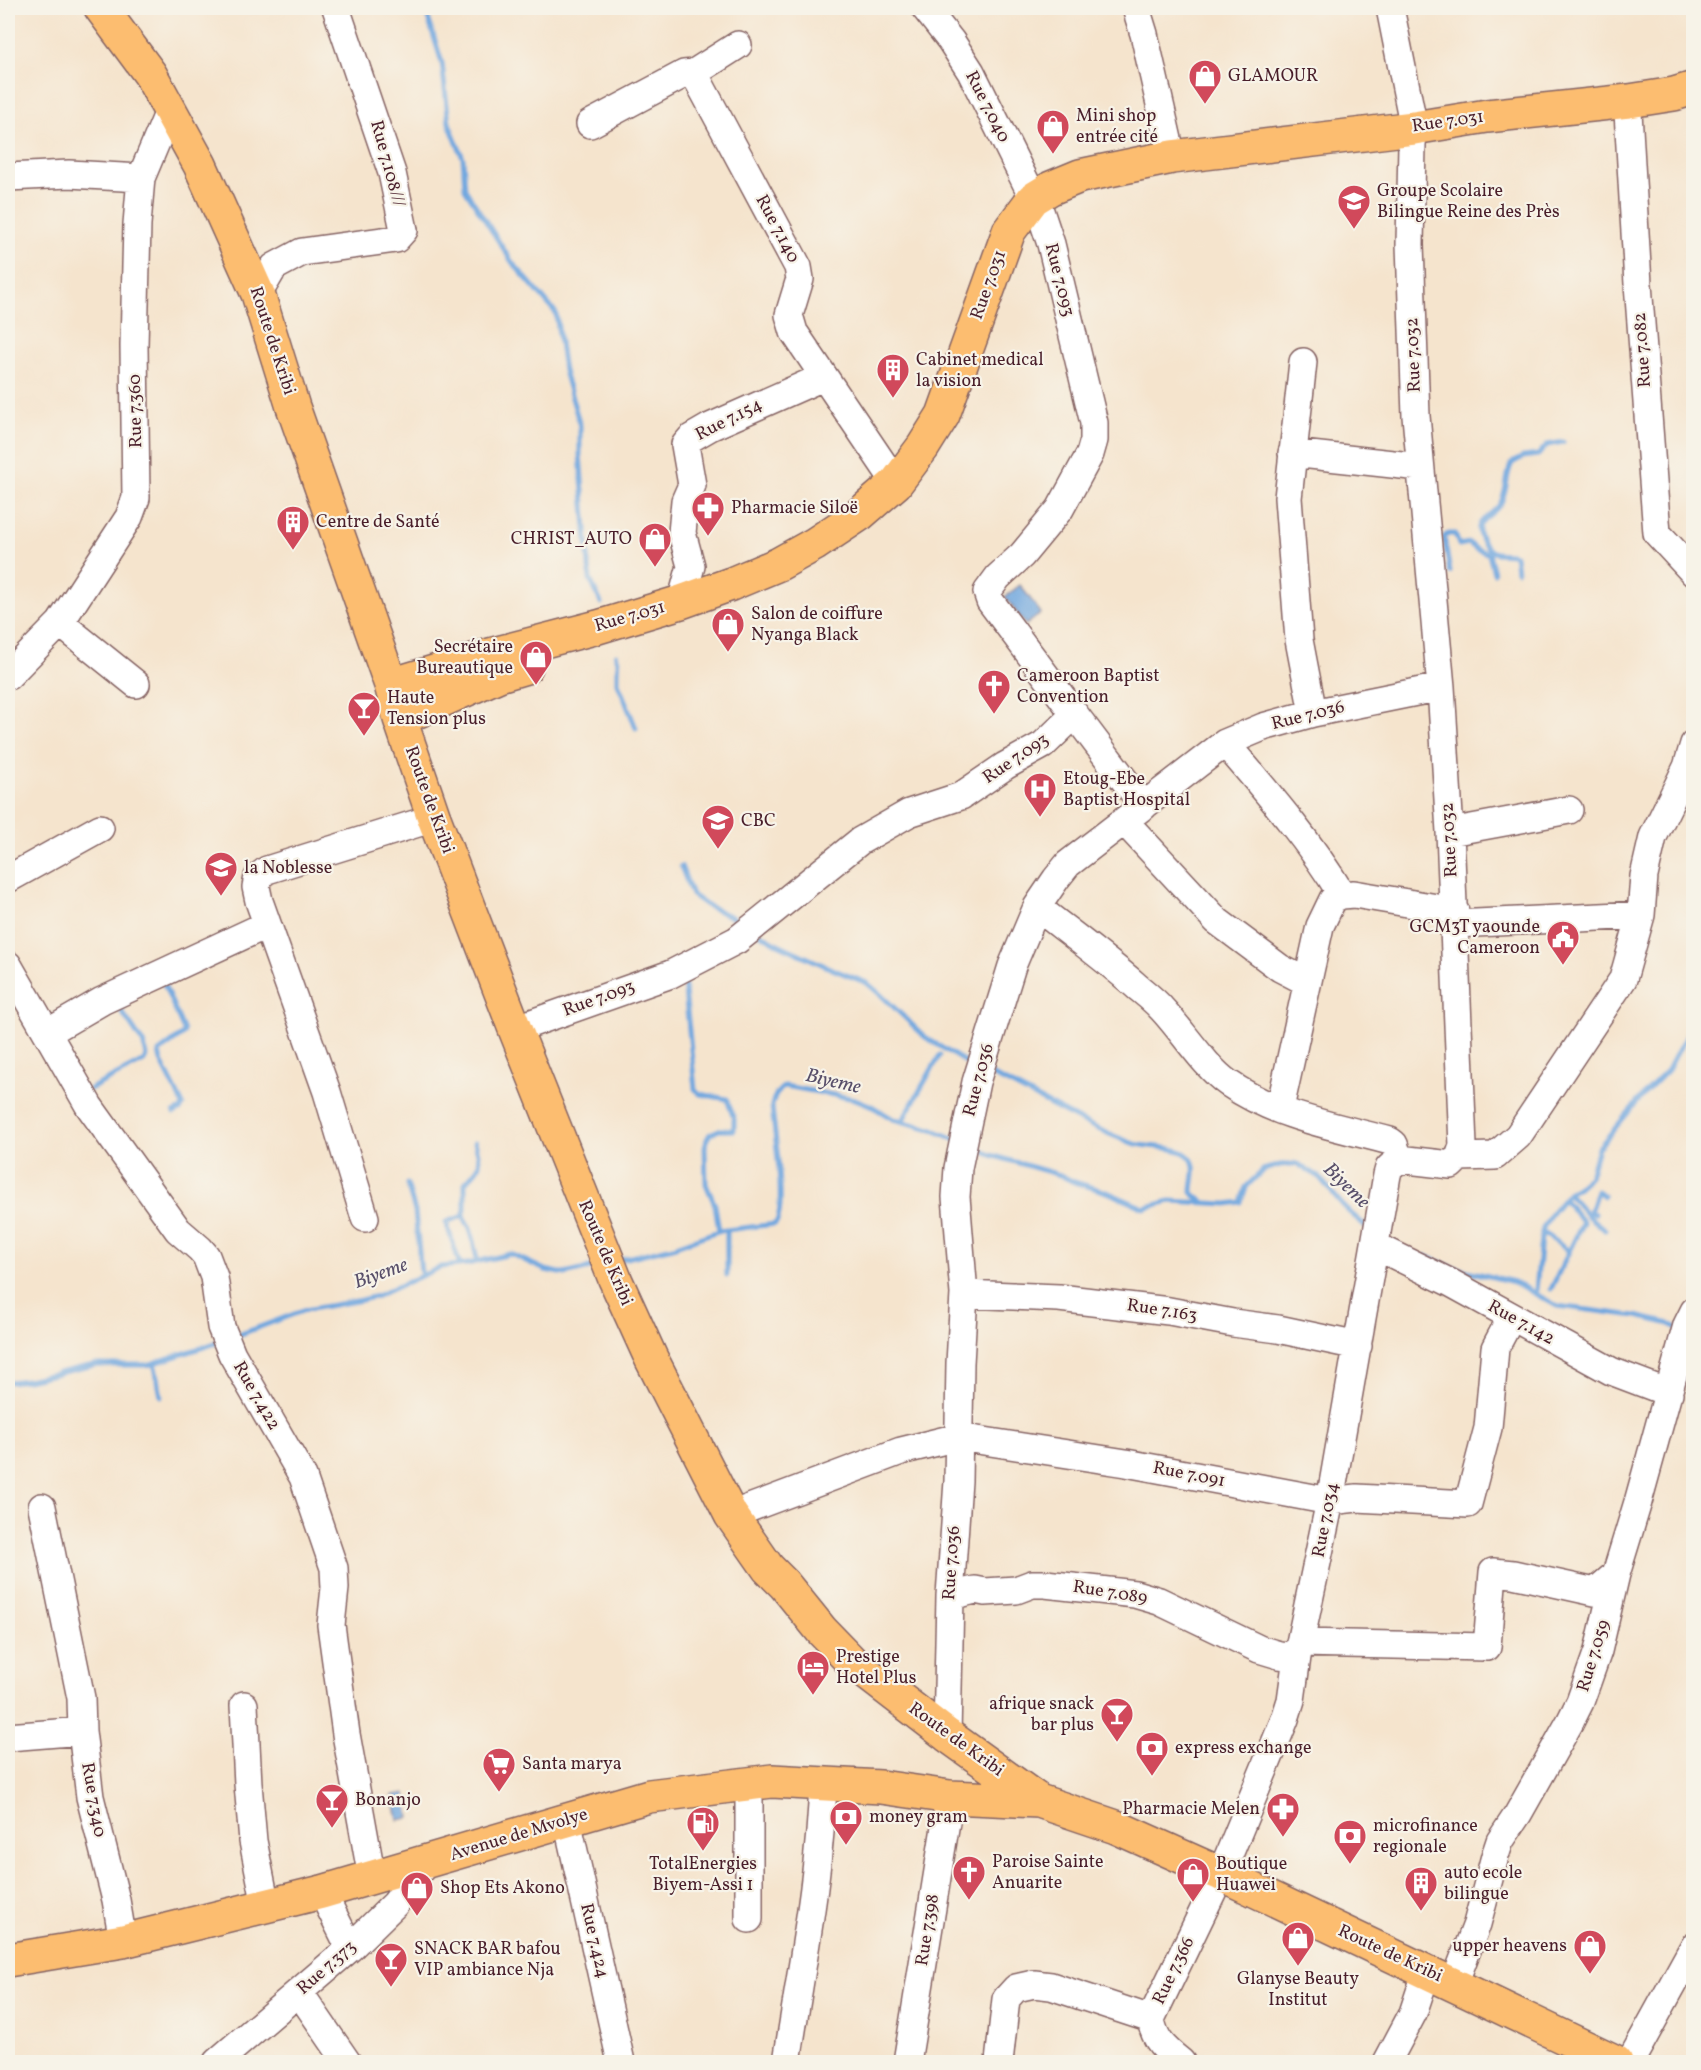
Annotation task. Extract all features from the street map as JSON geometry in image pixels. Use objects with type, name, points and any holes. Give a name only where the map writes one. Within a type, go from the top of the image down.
[{"type":"main road","name":"Route de Kribi","points":[[101,8],[150,74],[170,109],[200,165],[258,294],[293,407],[391,685],[400,719],[434,818],[609,1265],[651,1358],[731,1515],[768,1568],[852,1662],[947,1735],[1039,1801],[1116,1827],[1221,1874],[1616,2062]]},
{"type":"main road","name":"Rue 7.031","points":[[1037,205],[1124,183],[1413,136],[1487,117],[1629,101],[1674,94],[1694,88]]},
{"type":"main road","name":"Rue 7.031","points":[[400,719],[499,675],[779,564],[860,514],[896,483],[943,415],[1009,231],[1037,205],[1051,188],[1080,176],[1172,157],[1413,136],[1685,106],[1694,103]]},
{"type":"main road","name":"Rue 7.031","points":[[391,685],[490,655],[661,624],[782,577],[854,535],[893,502],[925,469],[947,437],[992,332],[1037,205]]},
{"type":"main road","name":"Avenue de Mvolye","points":[[8,1960],[123,1941],[322,1892],[649,1796],[772,1781],[823,1782],[881,1787],[950,1797],[1039,1801]]},
{"type":"street","name":"Rue 7.108///","points":[[258,294],[274,267],[302,252],[396,239],[404,230],[392,173],[336,8]]},
{"type":"street","name":"Rue 7.040","points":[[925,8],[951,41],[971,72],[1037,205]]},
{"type":"street","points":[[1136,8],[1172,157]]},
{"type":"street","name":"Rue 7.032","points":[[1390,8],[1413,136],[1410,244],[1419,467],[1441,687],[1455,918],[1463,1146],[1459,1157]]},
{"type":"street","points":[[590,124],[684,74],[694,73],[738,45]]},
{"type":"street","name":"Rue 7.140","points":[[694,73],[798,267],[800,279],[789,315],[794,332],[896,483]]},
{"type":"street","name":"Rue 7.360","points":[[8,676],[60,623],[129,516],[136,498],[134,346],[137,224],[141,178],[170,109]]},
{"type":"street","name":"Rue 7.082","points":[[1628,112],[1638,284],[1657,534],[1694,573]]},
{"type":"street","points":[[8,177],[69,174],[141,178]]},
{"type":"street","name":"Rue 7.093","points":[[515,1029],[671,974],[737,940],[860,841],[909,813],[962,796],[1005,766],[1042,745],[1071,718],[1073,712],[990,601],[987,592],[998,577],[1023,555],[1060,509],[1090,454],[1094,440],[1094,423],[1051,244],[1037,205]]},
{"type":"street","points":[[1303,362],[1288,498],[1299,640],[1313,713]]},
{"type":"street","name":"Rue 7.154","points":[[681,602],[690,566],[682,533],[685,501],[692,485],[685,445],[691,438],[710,427],[823,377]]},
{"type":"street","points":[[1292,453],[1419,467]]},
{"type":"street","points":[[60,623],[136,684]]},
{"type":"street","name":"Rue 7.036","points":[[947,1735],[950,1596],[958,1481],[964,1294],[956,1197],[958,1168],[980,1073],[1012,966],[1037,907],[1068,864],[1225,743],[1263,727],[1313,713],[1441,687]]},
{"type":"street","points":[[1073,712],[1134,813],[1217,921],[1280,968],[1307,982]]},
{"type":"street","points":[[1225,743],[1293,823],[1322,861],[1342,895]]},
{"type":"street","points":[[1037,907],[1120,972],[1160,1007],[1203,1058],[1227,1082],[1268,1106],[1329,1127],[1390,1141],[1394,1144],[1399,1159],[1451,1165],[1459,1157],[1495,1156],[1518,1136],[1623,979],[1641,915],[1644,876],[1653,837],[1687,767],[1694,744]]},
{"type":"street","points":[[1450,832],[1569,810]]},
{"type":"street","points":[[365,1218],[327,1092],[266,925],[256,887],[258,877],[267,870],[434,818]]},
{"type":"street","points":[[8,879],[100,828]]},
{"type":"street","points":[[1268,1106],[1282,1099],[1320,927],[1334,899],[1342,895],[1354,894],[1455,918],[1641,915]]},
{"type":"street","points":[[47,1033],[102,1001],[266,925]]},
{"type":"street","name":"Rue 7.422","points":[[8,965],[88,1106],[178,1230],[206,1256],[214,1276],[221,1327],[232,1354],[303,1477],[334,1568],[331,1625],[346,1734],[372,1878]]},
{"type":"street","name":"Rue 7.034","points":[[1221,1874],[1286,1719],[1291,1700],[1298,1650],[1330,1501],[1387,1175],[1389,1168],[1399,1159]]},
{"type":"street","name":"Rue 7.142","points":[[1376,1246],[1450,1283],[1611,1371],[1669,1393]]},
{"type":"street","name":"Rue 7.163","points":[[964,1294],[1059,1298],[1170,1311],[1278,1329],[1358,1346]]},
{"type":"street","name":"Rue 7.059","points":[[1387,2062],[1413,2013],[1477,1924],[1500,1841],[1518,1814],[1580,1702],[1598,1652],[1616,1574],[1687,1325],[1694,1311]]},
{"type":"street","name":"Rue 7.091","points":[[731,1515],[901,1451],[958,1437],[1126,1463],[1330,1501],[1357,1498],[1468,1504],[1488,1428],[1495,1348],[1511,1318]]},
{"type":"street","name":"Rue 7.340","points":[[42,1507],[81,1698],[82,1731],[90,1797],[116,1900],[123,1941]]},
{"type":"street","name":"Rue 7.089","points":[[950,1596],[975,1590],[985,1592],[1016,1590],[1032,1584],[1135,1594],[1159,1601],[1259,1649],[1279,1655],[1298,1650],[1488,1647],[1493,1572],[1513,1574],[1595,1592],[1616,1574]]},
{"type":"street","points":[[244,1705],[253,1840],[266,1906]]},
{"type":"street","points":[[8,1737],[82,1731]]},
{"type":"street","points":[[787,2062],[811,1913],[822,1816],[823,1782]]},
{"type":"street","points":[[749,1783],[749,1919]]},
{"type":"street","name":"Rue 7.398","points":[[907,2062],[950,1797]]},
{"type":"street","name":"Rue 7.424","points":[[567,1820],[621,2062]]},
{"type":"street","name":"Rue 7.373","points":[[217,2062],[350,1948],[395,1904],[426,1862]]},
{"type":"street","name":"Rue 7.366","points":[[1181,2062],[1162,2045],[1153,2033],[1151,2019],[1221,1874]]},
{"type":"street","points":[[322,1892],[350,1948]]},
{"type":"street","points":[[1630,2062],[1694,1946]]},
{"type":"street","points":[[999,2062],[1006,1999],[1016,1988],[1034,1984],[1051,1986],[1151,2019]]},
{"type":"street","points":[[299,1992],[348,2062]]},
{"type":"water","points":[[1020,585],[1041,613],[1026,625],[1005,597]]},
{"type":"water","points":[[406,1793],[410,1818],[398,1820],[393,1795]]},
{"type":"waterway","points":[[425,8],[442,63],[449,123],[463,158],[465,189],[512,262],[556,313],[564,371],[580,425],[580,454],[590,579],[601,603]]},
{"type":"waterway","points":[[1517,571],[1515,555],[1496,553],[1486,546],[1480,534],[1480,524],[1503,499],[1512,463],[1523,457],[1538,455],[1547,445],[1563,442]]},
{"type":"waterway","points":[[1450,572],[1444,537],[1448,534],[1455,534],[1459,545],[1469,543],[1476,549],[1489,554],[1494,573]]},
{"type":"waterway","points":[[616,655],[618,683],[636,728]]},
{"type":"waterway","points":[[681,866],[692,895],[706,905],[744,923]]},
{"type":"waterway","points":[[759,933],[778,944],[867,983],[925,1037],[973,1067]]},
{"type":"waterway","points":[[684,981],[695,1089],[700,1094],[727,1099],[734,1119],[734,1130],[719,1130],[710,1134],[705,1147],[706,1184],[715,1205],[719,1231]]},
{"type":"waterway","points":[[163,982],[184,1031],[159,1052],[161,1061],[183,1105],[174,1113]]},
{"type":"waterway","points":[[90,1089],[144,1061],[147,1055],[143,1043],[116,1003]]},
{"type":"waterway","points":[[1683,1043],[1694,1022]]},
{"type":"waterway","points":[[1536,1290],[1541,1238],[1550,1215],[1568,1193],[1590,1176],[1598,1148],[1668,1070],[1681,1045]]},
{"type":"waterway","points":[[904,1118],[940,1055]]},
{"type":"waterway","points":[[987,1073],[1113,1136],[1138,1145],[1181,1151],[1193,1162],[1192,1192],[1204,1202]]},
{"type":"waterway","name":"Biyeme","points":[[618,1260],[673,1247],[718,1231],[775,1224],[779,1216],[780,1186],[772,1105],[780,1089],[785,1086],[855,1099],[893,1119],[931,1129],[957,1140]]},
{"type":"waterway","points":[[463,1216],[465,1183],[479,1165],[475,1142]]},
{"type":"waterway","name":"Biyeme","points":[[971,1146],[991,1155],[1060,1175],[1144,1208],[1170,1201],[1227,1204],[1241,1202],[1246,1187],[1263,1170],[1280,1165],[1297,1164],[1319,1177],[1347,1210],[1369,1229]]},
{"type":"waterway","points":[[407,1184],[415,1211],[421,1272]]},
{"type":"waterway","points":[[1595,1214],[1590,1212],[1597,1191],[1604,1196]]},
{"type":"waterway","points":[[1568,1193],[1588,1216],[1605,1230]]},
{"type":"waterway","points":[[1551,1289],[1583,1222],[1563,1199]]},
{"type":"waterway","points":[[463,1216],[470,1228],[477,1259]]},
{"type":"waterway","points":[[459,1262],[446,1222],[463,1216]]},
{"type":"waterway","points":[[1542,1232],[1569,1251]]},
{"type":"waterway","points":[[727,1233],[727,1275]]},
{"type":"waterway","name":"Biyeme","points":[[233,1337],[305,1310],[377,1296],[441,1267],[511,1254],[545,1270],[565,1274],[598,1266]]},
{"type":"waterway","name":"Biyeme","points":[[1425,1256],[1451,1267],[1514,1282],[1557,1306],[1636,1316],[1670,1324],[1679,1329]]},
{"type":"waterway","name":"Biyeme","points":[[8,1382],[94,1365],[148,1365],[219,1342]]},
{"type":"waterway","points":[[155,1367],[161,1396]]},
{"type":"place","name":"GLAMOUR","points":[[1205,105]]},
{"type":"place","name":"Mini shop entrée cité","points":[[1053,155]]},
{"type":"place","name":"Groupe Scolaire Bilingue Reine des Près","points":[[1354,230]]},
{"type":"place","name":"Cabinet medical la vision","points":[[893,399]]},
{"type":"place","name":"Pharmacie Siloë","points":[[708,537]]},
{"type":"place","name":"Centre de Santé","points":[[293,551]]},
{"type":"place","name":"CHRIST_AUTO","points":[[655,568]]},
{"type":"place","name":"Salon de coiffure Nyanga Black","points":[[728,653]]},
{"type":"place","name":"Secrétaire Bureautique","points":[[536,686]]},
{"type":"place","name":"Cameroon Baptist Convention","points":[[994,715]]},
{"type":"place","name":"Haute Tension plus","points":[[364,737]]},
{"type":"place","name":"Etoug-Ebe Baptist Hospital","points":[[1040,818]]},
{"type":"place","name":"CBC","points":[[718,850]]},
{"type":"place","name":"la Noblesse","points":[[221,897]]},
{"type":"place","name":"GCM3T yaounde Cameroon","points":[[1563,966]]},
{"type":"place","name":"Prestige Hotel Plus","points":[[813,1696]]},
{"type":"place","name":"afrique snack bar plus","points":[[1117,1743]]},
{"type":"place","name":"express exchange","points":[[1152,1777]]},
{"type":"place","name":"Santa marya","points":[[499,1793]]},
{"type":"place","name":"Bonanjo","points":[[332,1829]]},
{"type":"place","name":"Pharmacie Melen","points":[[1283,1838]]},
{"type":"place","name":"money gram","points":[[846,1846]]},
{"type":"place","name":"TotalEnergies Biyem-Assi 1","points":[[703,1852]]},
{"type":"place","name":"microfinance regionale","points":[[1350,1865]]},
{"type":"place","name":"Paroise Sainte Anuarite","points":[[969,1901]]},
{"type":"place","name":"Boutique Huawei","points":[[1193,1903]]},
{"type":"place","name":"auto ecole bilingue","points":[[1421,1912]]},
{"type":"place","name":"Shop Ets Akono","points":[[417,1917]]},
{"type":"place","name":"Glanyse Beauty Institut","points":[[1298,1967]]},
{"type":"place","name":"upper heavens","points":[[1590,1975]]},
{"type":"place","name":"SNACK BAR bafou VIP ambiance Nja","points":[[391,1988]]}]
